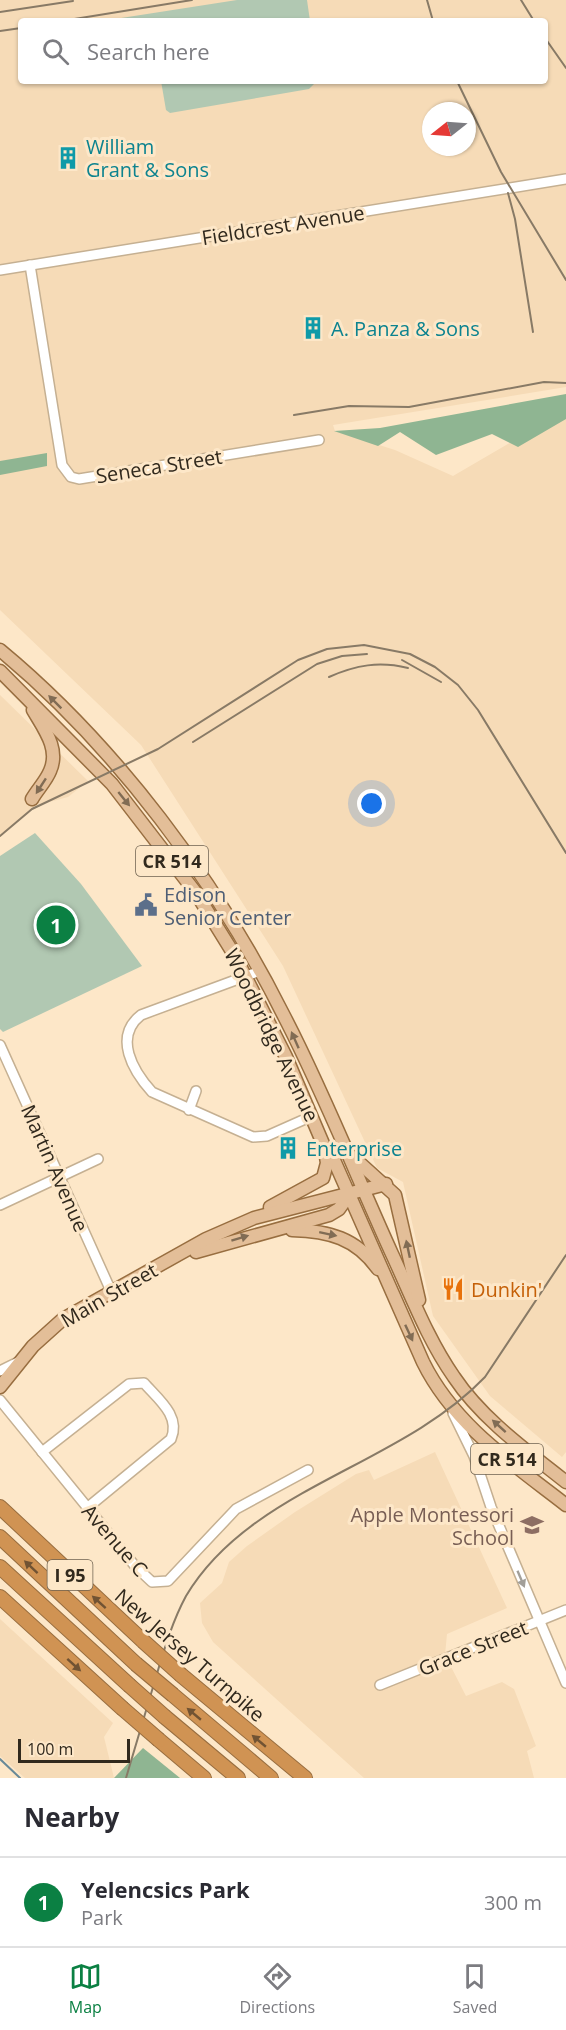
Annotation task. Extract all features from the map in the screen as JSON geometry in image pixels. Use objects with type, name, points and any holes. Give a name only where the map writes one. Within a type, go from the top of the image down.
[{"type":"highway","name":"New Jersey Turnpike","points":[[0,1507],[181,1675],[305,1778]]},
{"type":"highway","name":"New Jersey Turnpike","points":[[0,1537],[136,1664],[271,1778]]},
{"type":"highway","name":"I 95","points":[[0,1567],[165,1717],[238,1778]]},
{"type":"highway","points":[[0,1597],[122,1708],[204,1778]]},
{"type":"main road","name":"Woodbridge Avenue","points":[[0,650],[72,718],[139,793],[185,852],[241,937],[285,1016],[427,1327],[454,1378],[479,1408],[566,1482]]},
{"type":"main road","name":"Woodbridge Avenue","points":[[0,671],[112,784],[196,893],[246,978],[276,1035],[324,1146],[350,1195],[385,1280],[429,1375],[451,1408],[494,1449],[566,1505]]},
{"type":"main road","points":[[26,696],[50,738],[53,756],[50,772],[32,799]]},
{"type":"main road","points":[[254,1218],[323,1179],[327,1163],[324,1146]]},
{"type":"main road","points":[[344,1147],[366,1171],[386,1184],[395,1195],[427,1327]]},
{"type":"main road","name":"Main Street","points":[[0,1387],[18,1362],[47,1332],[111,1292],[206,1239],[254,1218],[386,1184]]},
{"type":"main road","name":"Main Street","points":[[172,1260],[270,1230],[329,1215],[339,1209],[350,1195]]},
{"type":"main road","points":[[270,1230],[310,1230],[340,1236],[362,1250],[385,1280]]},
{"type":"street","name":"Fieldcrest Avenue","points":[[0,270],[566,179]]},
{"type":"street","name":"Seneca Street","points":[[30,265],[62,465],[71,477],[80,479],[319,440]]},
{"type":"street","points":[[260,971],[141,1015],[132,1022],[126,1034],[128,1051],[144,1083],[161,1098],[253,1137],[267,1136],[312,1116]]},
{"type":"street","name":"Martin Avenue","points":[[0,1045],[111,1292]]},
{"type":"street","points":[[189,1110],[196,1091]]},
{"type":"street","points":[[0,1205],[98,1159]]},
{"type":"street","points":[[0,1371],[18,1362]]},
{"type":"street","points":[[42,1452],[129,1384],[144,1383],[171,1415],[175,1424],[171,1439],[87,1508]]},
{"type":"street","name":"Avenue C","points":[[0,1400],[143,1576],[159,1584],[174,1577],[188,1557],[236,1509],[308,1470]]},
{"type":"street","points":[[451,1408],[474,1456],[491,1507],[566,1683]]},
{"type":"street","points":[[529,1597],[540,1610],[562,1611]]},
{"type":"street","name":"Grace Street","points":[[380,1685],[562,1611]]},
{"type":"shaded area","points":[[0,0],[566,0],[566,387],[333,425],[335,431],[395,450],[453,476],[566,410],[566,1452],[562,1457],[490,1396],[433,1316],[403,1182],[377,1168],[283,966],[141,745],[0,610]]},
{"type":"shaded area","points":[[0,695],[88,781],[68,797],[38,805],[0,835]]},
{"type":"shaded area","points":[[435,1452],[507,1608],[447,1634],[445,1655],[466,1696],[502,1682],[514,1689],[536,1746],[527,1751],[534,1778],[364,1778],[213,1642],[202,1623],[200,1603],[222,1583],[229,1562],[247,1546],[295,1512],[356,1474],[369,1470],[374,1480]]},
{"type":"shaded area","points":[[0,1619],[113,1723],[104,1737],[114,1778],[25,1778],[0,1756]]},
{"type":"green space","points":[[237,0],[307,0],[310,18],[121,18]]},
{"type":"green space","points":[[162,84],[314,84],[309,89],[170,113],[166,110]]},
{"type":"green space","points":[[566,394],[566,419],[518,447],[492,434],[436,455],[400,432],[378,446],[334,431],[380,428]]},
{"type":"green space","points":[[47,453],[47,466],[0,475],[0,461]]},
{"type":"green space","points":[[35,833],[81,884],[142,966],[3,1032],[0,1029],[0,856]]},
{"type":"green space","points":[[143,1748],[180,1778],[114,1778]]},
{"type":"waterway","points":[[0,1759],[20,1778]]},
{"type":"railway","points":[[81,18],[192,0]]},
{"type":"railway","points":[[427,0],[432,18]]},
{"type":"railway","points":[[521,0],[532,18]]},
{"type":"railway","points":[[0,12],[73,1]]},
{"type":"railway","points":[[0,31],[18,28]]},
{"type":"railway","points":[[548,42],[566,68]]},
{"type":"railway","points":[[458,84],[501,172],[566,280]]},
{"type":"railway","points":[[508,193],[515,219],[533,332]]},
{"type":"railway","points":[[294,415],[349,406],[409,407],[544,382],[566,383]]},
{"type":"railway","points":[[0,836],[32,809],[158,749],[298,660],[327,649],[364,645],[410,654],[435,667],[458,685],[478,710],[566,853]]},
{"type":"railway","points":[[193,742],[317,664],[342,656],[367,654]]},
{"type":"railway","points":[[402,660],[441,682]]},
{"type":"railway","points":[[329,677],[368,665],[408,668]]},
{"type":"railway","points":[[126,1778],[172,1626],[186,1596],[214,1559],[248,1528],[286,1503],[411,1434],[450,1408],[485,1377],[566,1255]]},
{"type":"place","name":"William Grant & Sons","points":[[68,158]]},
{"type":"place","name":"A. Panza & Sons","points":[[313,328]]},
{"type":"place","name":"Edison Senior Center","points":[[146,905]]},
{"type":"place","name":"Yelencsics Park","points":[[56,925]]},
{"type":"place","name":"Enterprise","points":[[288,1148]]},
{"type":"place","name":"Dunkin'","points":[[453,1289]]},
{"type":"place","name":"Apple Montessori School","points":[[532,1525]]}]
